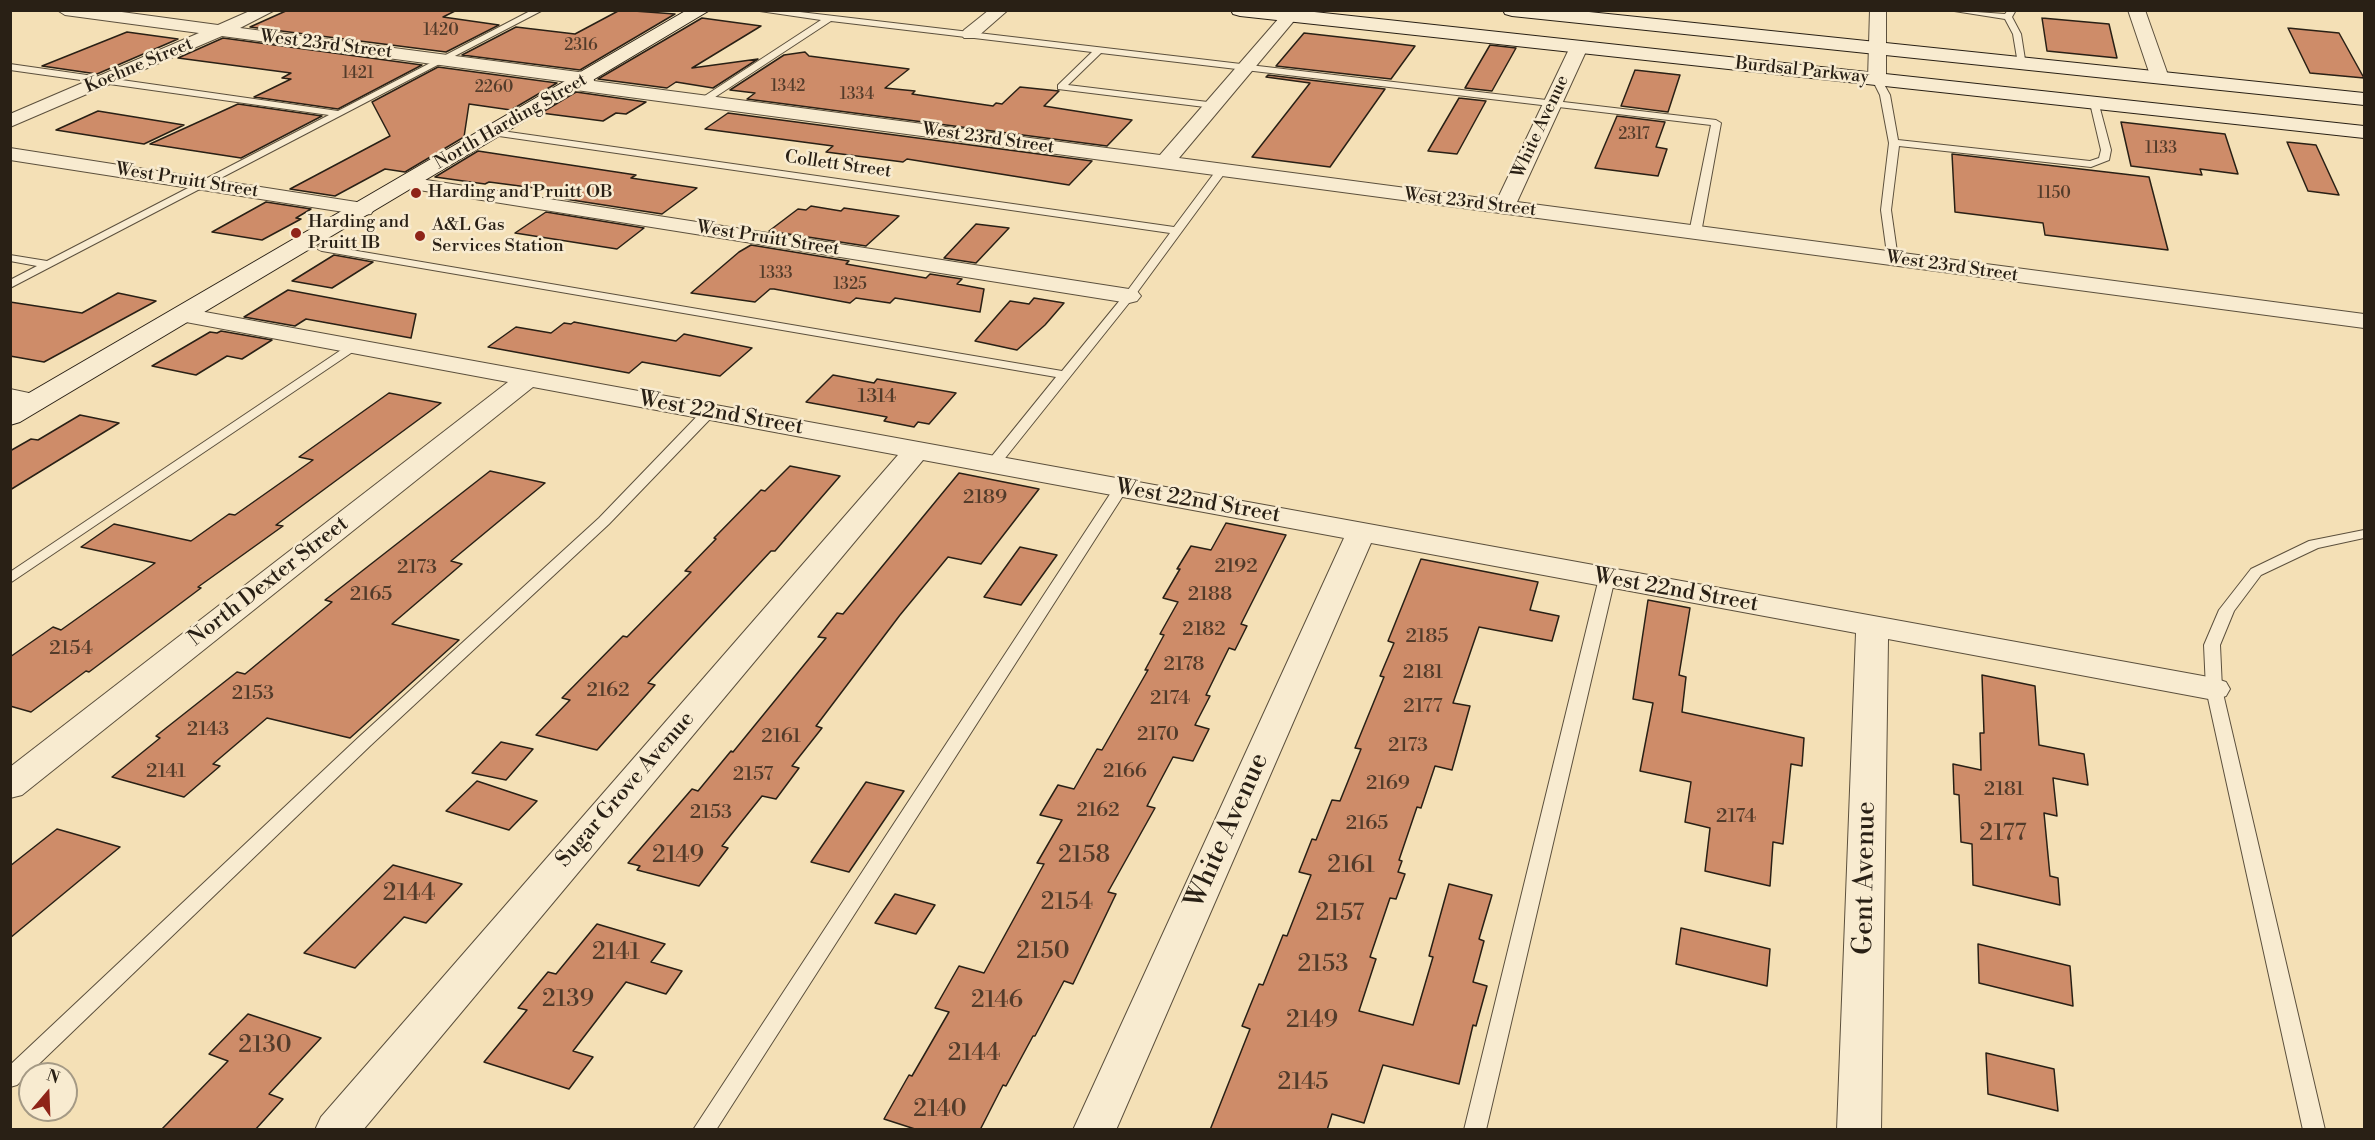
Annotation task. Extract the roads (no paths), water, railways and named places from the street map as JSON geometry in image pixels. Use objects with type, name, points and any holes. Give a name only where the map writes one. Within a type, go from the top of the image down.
[{"type":"street","name":"West 23rd Street","points":[[65,10],[220,31],[451,56]]},
{"type":"street","name":"West 23rd Street","points":[[139,10],[238,23],[588,78],[703,101],[2364,321]]},
{"type":"street","name":"Koehne Street","points":[[10,121],[267,10]]},
{"type":"street","name":"North Harding Street","points":[[10,416],[22,399],[183,315],[701,10]]},
{"type":"street","points":[[970,34],[1000,10]]},
{"type":"street","name":"Burdsal Parkway","points":[[1240,10],[1293,13],[1579,47],[2364,132]]},
{"type":"street","name":"Burdsal Parkway","points":[[1512,10],[2364,99]]},
{"type":"street","points":[[1877,79],[1878,10]]},
{"type":"street","points":[[2136,10],[2160,78]]},
{"type":"street","points":[[1164,162],[1293,13]]},
{"type":"street","name":"White Avenue","points":[[1504,207],[1579,47]]},
{"type":"street","name":"West Pruitt Street","points":[[10,154],[363,209]]},
{"type":"street","name":"West Pruitt Street","points":[[407,183],[1129,296]]},
{"type":"street","name":"West 22nd Street","points":[[183,315],[2214,689]]},
{"type":"street","name":"North Dexter Street","points":[[10,786],[528,379]]},
{"type":"street","name":"Sugar Grove Avenue","points":[[336,1130],[917,450]]},
{"type":"street","name":"White Avenue","points":[[1094,1130],[1361,532]]},
{"type":"street","name":"Gent Avenue","points":[[1859,1130],[1872,627]]},
{"type":"lane","points":[[10,285],[539,10]]},
{"type":"lane","points":[[757,10],[1716,123],[1695,233]]},
{"type":"lane","points":[[1952,10],[2010,14],[2024,64]]},
{"type":"lane","points":[[703,101],[829,19]]},
{"type":"lane","points":[[1099,50],[1061,87],[1213,105]]},
{"type":"lane","points":[[10,67],[341,114]]},
{"type":"lane","points":[[1877,79],[1885,95],[1894,143],[1886,210],[1892,259]]},
{"type":"lane","points":[[1894,143],[2091,164],[2104,160],[2106,150],[2095,103]]},
{"type":"lane","name":"Collett Street","points":[[495,133],[1177,231]]},
{"type":"lane","points":[[993,464],[1129,296],[1222,170]]},
{"type":"lane","points":[[322,248],[1065,375]]},
{"type":"lane","points":[[10,258],[50,264]]},
{"type":"lane","points":[[10,579],[353,346]]},
{"type":"lane","points":[[10,1079],[374,733],[603,521],[709,412]]},
{"type":"lane","points":[[704,1130],[1121,488]]},
{"type":"lane","points":[[2314,1130],[2214,689],[2212,645],[2228,610],[2256,572],[2314,544],[2364,534]]},
{"type":"lane","points":[[1475,1130],[1608,578]]},
{"type":"place","name":"Harding and Pruitt OB","points":[[416,193]]},
{"type":"place","name":"Harding and Pruitt IB","points":[[296,233]]},
{"type":"place","name":"A&L Gas Services Station","points":[[420,236]]}]
